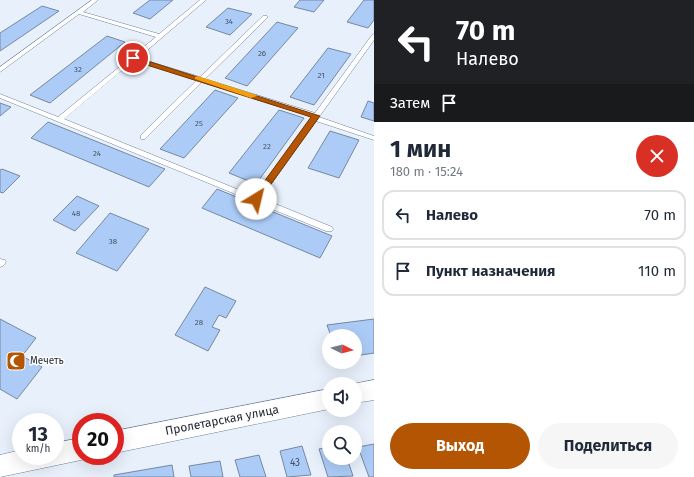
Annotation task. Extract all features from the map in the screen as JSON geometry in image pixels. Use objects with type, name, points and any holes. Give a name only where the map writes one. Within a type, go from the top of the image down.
[{"type":"street","points":[[362,393],[374,390]]},
{"type":"street","name":"Пролетарская улица","points":[[124,440],[322,400]]},
{"type":"street","points":[[0,466],[12,463]]},
{"type":"lane","points":[[0,70],[95,0]]},
{"type":"lane","points":[[59,120],[203,0]]},
{"type":"lane","points":[[78,12],[160,36]]},
{"type":"lane","points":[[143,137],[265,17]]},
{"type":"lane","points":[[256,199],[374,36]]},
{"type":"lane","points":[[133,58],[202,79],[374,138]]},
{"type":"lane","points":[[0,96],[329,229]]},
{"type":"building","points":[[150,0],[173,0],[150,19],[133,13]]},
{"type":"building","points":[[300,0],[324,0],[314,12],[294,7]]},
{"type":"building","points":[[364,0],[374,0],[374,20],[368,28],[347,22]]},
{"type":"building","points":[[42,6],[59,11],[0,51],[0,33]]},
{"type":"building","points":[[228,8],[252,14],[230,35],[206,27]]},
{"type":"building","points":[[277,22],[298,28],[247,86],[225,78]]},
{"type":"building","points":[[107,36],[125,42],[50,103],[30,95]]},
{"type":"building","points":[[328,48],[351,54],[314,105],[290,97]]},
{"type":"building","points":[[215,90],[238,98],[184,158],[160,149]]},
{"type":"building","points":[[368,101],[374,103],[374,121],[361,117]]},
{"type":"building","points":[[0,103],[11,107],[0,116]]},
{"type":"building","points":[[279,110],[304,118],[256,184],[229,173]]},
{"type":"building","points":[[48,122],[165,169],[149,187],[31,138]]},
{"type":"building","points":[[330,131],[359,140],[339,178],[308,168]]},
{"type":"building","points":[[2,169],[20,176],[3,193],[0,192],[0,170]]},
{"type":"building","points":[[217,189],[332,236],[320,258],[202,208]]},
{"type":"building","points":[[77,196],[99,206],[75,231],[53,220]]},
{"type":"building","points":[[110,213],[149,229],[117,271],[76,253]]},
{"type":"building","points":[[205,287],[236,301],[226,318],[219,315],[212,327],[220,330],[208,351],[175,335]]},
{"type":"building","name":"Мечеть","points":[[0,319],[36,338],[22,356],[42,367],[17,399],[0,389]]},
{"type":"building","points":[[374,319],[374,353],[362,355],[362,329],[328,329],[327,325]]},
{"type":"building","points":[[374,444],[374,477],[369,477],[362,458],[362,446]]},
{"type":"building","points":[[302,446],[311,475],[287,477],[280,451]]},
{"type":"building","points":[[322,448],[322,458],[319,449]]},
{"type":"building","points":[[259,455],[266,477],[240,477],[235,460]]},
{"type":"building","points":[[220,461],[223,477],[191,477],[189,466]]},
{"type":"building","points":[[172,465],[174,477],[114,477],[114,475]]},
{"type":"building","points":[[324,465],[349,465],[353,476],[328,477]]},
{"type":"slow traffic","points":[[198,78],[254,96]]},
{"type":"place","name":"Мечеть","points":[[16,361]]},
{"type":"route","points":[[133,58],[316,116],[256,199]]}]
